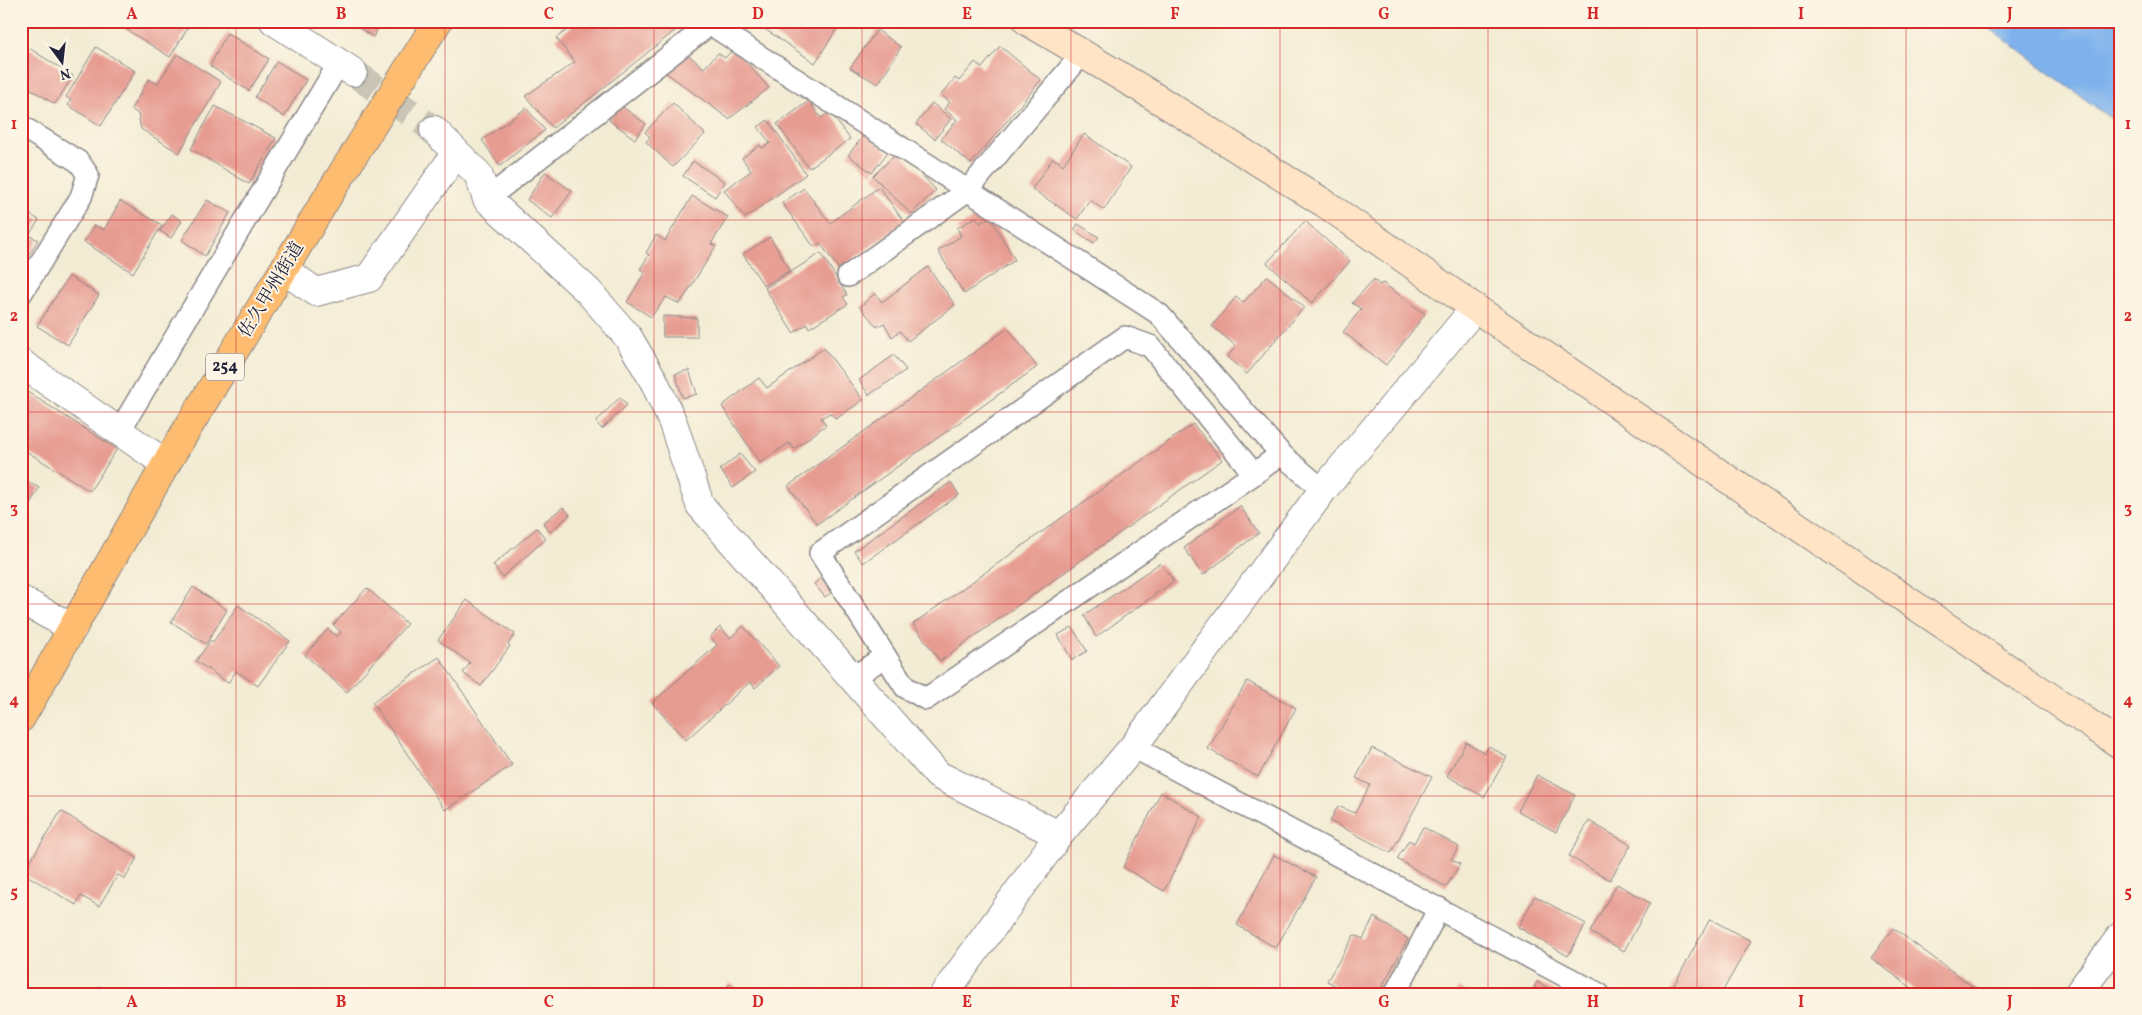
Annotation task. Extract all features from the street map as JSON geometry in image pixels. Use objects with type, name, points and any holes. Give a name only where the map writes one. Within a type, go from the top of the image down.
[{"type":"highway","name":"佐久甲州街道","points":[[21,718],[166,464],[438,21]]},
{"type":"street","points":[[274,21],[346,67]]},
{"type":"street","points":[[1027,21],[1324,203],[1475,308],[2121,745]]},
{"type":"street","points":[[434,130],[478,174],[487,199],[588,291],[628,337],[654,381],[673,424],[700,505],[938,774],[1059,835]]},
{"type":"street","points":[[284,270],[316,292],[369,278],[456,153]]},
{"type":"street","points":[[946,993],[1059,835],[1133,747],[1323,490],[1475,308]]},
{"type":"street","points":[[21,363],[120,430],[166,464]]},
{"type":"street","points":[[21,600],[73,628]]},
{"type":"street","points":[[2078,994],[2121,936]]},
{"type":"lane","points":[[487,199],[506,186],[710,24],[1159,314],[1281,454],[1323,490]]},
{"type":"lane","points":[[848,276],[968,190],[1082,54]]},
{"type":"lane","points":[[120,430],[346,67]]},
{"type":"lane","points":[[21,126],[79,162],[88,175],[81,197],[21,294]]},
{"type":"lane","points":[[1254,474],[1150,346],[1125,337],[820,554],[905,686],[926,699],[1254,474],[1281,454]]},
{"type":"lane","points":[[853,678],[885,656]]},
{"type":"lane","points":[[1133,747],[1600,994]]},
{"type":"lane","points":[[1395,994],[1439,908]]},
{"type":"water","points":[[1980,21],[2121,21],[2121,126]]},
{"type":"building","points":[[113,21],[192,21],[170,57]]},
{"type":"building","points":[[348,21],[382,21],[373,37]]},
{"type":"building","points":[[580,21],[687,21],[553,128],[525,96],[575,62],[556,38]]},
{"type":"building","points":[[753,21],[842,21],[815,63]]},
{"type":"building","points":[[877,30],[901,47],[878,84],[850,68]]},
{"type":"building","points":[[227,33],[269,59],[249,91],[210,66]]},
{"type":"building","points":[[21,43],[73,76],[55,104],[21,83]]},
{"type":"building","points":[[1000,46],[1041,80],[971,164],[941,139],[957,120],[944,109],[950,102],[941,95],[955,78],[959,81],[975,62],[982,68]]},
{"type":"building","points":[[96,47],[135,71],[101,126],[68,105],[71,100],[66,97]]},
{"type":"building","points":[[734,48],[769,88],[729,119],[665,72],[686,53],[704,68],[718,53],[725,58]]},
{"type":"building","points":[[177,54],[221,82],[179,153],[141,129],[138,114],[131,109],[149,79],[157,84]]},
{"type":"building","points":[[277,61],[306,80],[284,117],[255,97]]},
{"type":"building","points":[[809,101],[821,118],[830,112],[850,139],[809,168],[777,124]]},
{"type":"building","points":[[673,103],[705,134],[673,167],[646,142],[650,137],[645,132]]},
{"type":"building","points":[[932,103],[951,119],[935,139],[916,124]]},
{"type":"building","points":[[620,105],[646,124],[635,139],[609,120]]},
{"type":"building","points":[[215,106],[276,138],[249,184],[191,149]]},
{"type":"building","points":[[526,108],[545,130],[500,166],[482,140]]},
{"type":"building","points":[[768,120],[806,174],[745,218],[724,190],[751,171],[742,158],[760,145],[762,148],[770,143],[758,127]]},
{"type":"building","points":[[865,134],[888,152],[872,173],[848,155]]},
{"type":"building","points":[[1084,134],[1131,167],[1104,210],[1090,200],[1077,219],[1032,189],[1053,158],[1063,165]]},
{"type":"building","points":[[899,151],[936,190],[911,214],[873,176]]},
{"type":"building","points":[[693,161],[725,182],[715,197],[683,176]]},
{"type":"building","points":[[545,172],[572,191],[552,218],[527,200]]},
{"type":"building","points":[[879,187],[904,222],[839,269],[820,243],[814,247],[782,203],[804,188],[830,223]]},
{"type":"building","points":[[692,196],[728,217],[711,244],[716,246],[680,304],[666,297],[651,317],[627,302],[645,272],[640,269],[649,255],[646,253],[656,235],[665,241]]},
{"type":"building","points":[[207,200],[230,213],[205,256],[182,240]]},
{"type":"building","points":[[120,201],[162,225],[133,273],[84,242],[94,225],[104,230]]},
{"type":"building","points":[[21,209],[39,220],[29,235],[38,240],[21,268]]},
{"type":"building","points":[[172,214],[182,221],[171,238],[160,231]]},
{"type":"building","points":[[976,217],[980,223],[990,217],[1015,260],[964,294],[938,251],[961,236],[957,228]]},
{"type":"building","points":[[1305,221],[1350,261],[1312,303],[1267,263]]},
{"type":"building","points":[[1078,224],[1099,237],[1094,243],[1074,230]]},
{"type":"building","points":[[770,237],[790,270],[764,286],[743,254]]},
{"type":"building","points":[[821,253],[847,295],[843,297],[848,304],[809,328],[807,324],[793,333],[765,288]]},
{"type":"building","points":[[928,267],[955,305],[908,341],[900,331],[892,337],[884,323],[877,327],[860,307],[875,293],[882,302]]},
{"type":"building","points":[[69,276],[99,295],[68,345],[37,326]]},
{"type":"building","points":[[1267,276],[1304,307],[1247,374],[1227,357],[1236,346],[1212,326],[1236,297],[1243,303]]},
{"type":"building","points":[[1374,279],[1379,285],[1383,283],[1425,314],[1386,365],[1343,332],[1361,309],[1352,303]]},
{"type":"building","points":[[663,316],[697,318],[697,337],[663,337]]},
{"type":"building","points":[[1008,328],[1037,367],[817,524],[788,486]]},
{"type":"building","points":[[824,348],[863,400],[836,419],[830,413],[821,418],[826,425],[794,449],[789,443],[760,463],[722,406],[759,378],[767,388]]},
{"type":"building","points":[[894,355],[906,370],[869,395],[859,380]]},
{"type":"building","points":[[689,370],[697,394],[683,398],[675,374]]},
{"type":"building","points":[[21,388],[117,449],[90,491],[21,448]]},
{"type":"building","points":[[620,397],[627,405],[602,429],[596,422]]},
{"type":"building","points":[[1193,424],[1222,460],[940,661],[913,624]]},
{"type":"building","points":[[740,454],[755,472],[733,488],[720,469]]},
{"type":"building","points":[[21,478],[39,488],[24,514],[21,513]]},
{"type":"building","points":[[951,482],[959,495],[863,563],[854,551]]},
{"type":"building","points":[[1240,506],[1259,533],[1203,575],[1184,548]]},
{"type":"building","points":[[563,507],[570,515],[550,532],[543,523]]},
{"type":"building","points":[[537,528],[546,539],[502,577],[493,565]]},
{"type":"building","points":[[1160,563],[1174,581],[1096,637],[1084,615]]},
{"type":"building","points":[[821,578],[831,593],[825,597],[814,584]]},
{"type":"building","points":[[193,587],[227,610],[206,644],[171,622]]},
{"type":"building","points":[[367,588],[407,624],[347,692],[305,655],[328,629],[337,637],[341,632],[333,625]]},
{"type":"building","points":[[467,600],[515,634],[508,644],[510,646],[481,686],[463,673],[470,663],[438,640]]},
{"type":"building","points":[[238,605],[290,641],[258,686],[236,671],[228,683],[196,661],[211,640],[213,642]]},
{"type":"building","points":[[743,626],[779,666],[755,688],[750,682],[686,740],[652,703],[717,645],[710,637],[720,627],[730,638]]},
{"type":"building","points":[[1072,627],[1087,651],[1072,660],[1058,635]]},
{"type":"building","points":[[439,657],[512,765],[445,810],[372,702]]},
{"type":"building","points":[[1247,681],[1296,708],[1258,777],[1208,749]]},
{"type":"building","points":[[1466,742],[1485,753],[1489,746],[1507,757],[1484,797],[1447,776]]},
{"type":"building","points":[[1372,748],[1432,777],[1391,853],[1330,821],[1338,806],[1355,813],[1370,785],[1356,778]]},
{"type":"building","points":[[1537,775],[1575,795],[1556,832],[1518,811]]},
{"type":"building","points":[[1161,792],[1202,817],[1164,891],[1123,867]]},
{"type":"building","points":[[61,811],[137,858],[125,879],[118,875],[99,906],[81,896],[76,905],[23,873]]},
{"type":"building","points":[[1589,821],[1631,845],[1610,880],[1569,856]]},
{"type":"building","points":[[1423,827],[1459,847],[1451,859],[1460,864],[1446,887],[1397,859],[1409,840],[1414,843]]},
{"type":"building","points":[[1274,855],[1316,877],[1276,948],[1237,925]]},
{"type":"building","points":[[1617,884],[1650,903],[1624,951],[1590,932]]},
{"type":"building","points":[[1535,896],[1586,924],[1568,956],[1518,927]]},
{"type":"building","points":[[1374,917],[1408,939],[1378,994],[1351,994],[1327,981],[1354,935],[1363,939]]},
{"type":"building","points":[[1710,919],[1751,941],[1721,994],[1669,994]]},
{"type":"building","points":[[1893,928],[1983,994],[1920,994],[1871,958]]},
{"type":"building","points":[[1537,982],[1560,994],[1531,994]]},
{"type":"building","points":[[730,983],[745,994],[722,994]]},
{"type":"building","points":[[99,986],[111,994],[94,994]]},
{"type":"building","points":[[1458,988],[1468,994],[1455,994]]},
{"type":"tunnel","points":[[353,72],[434,130]]}]
